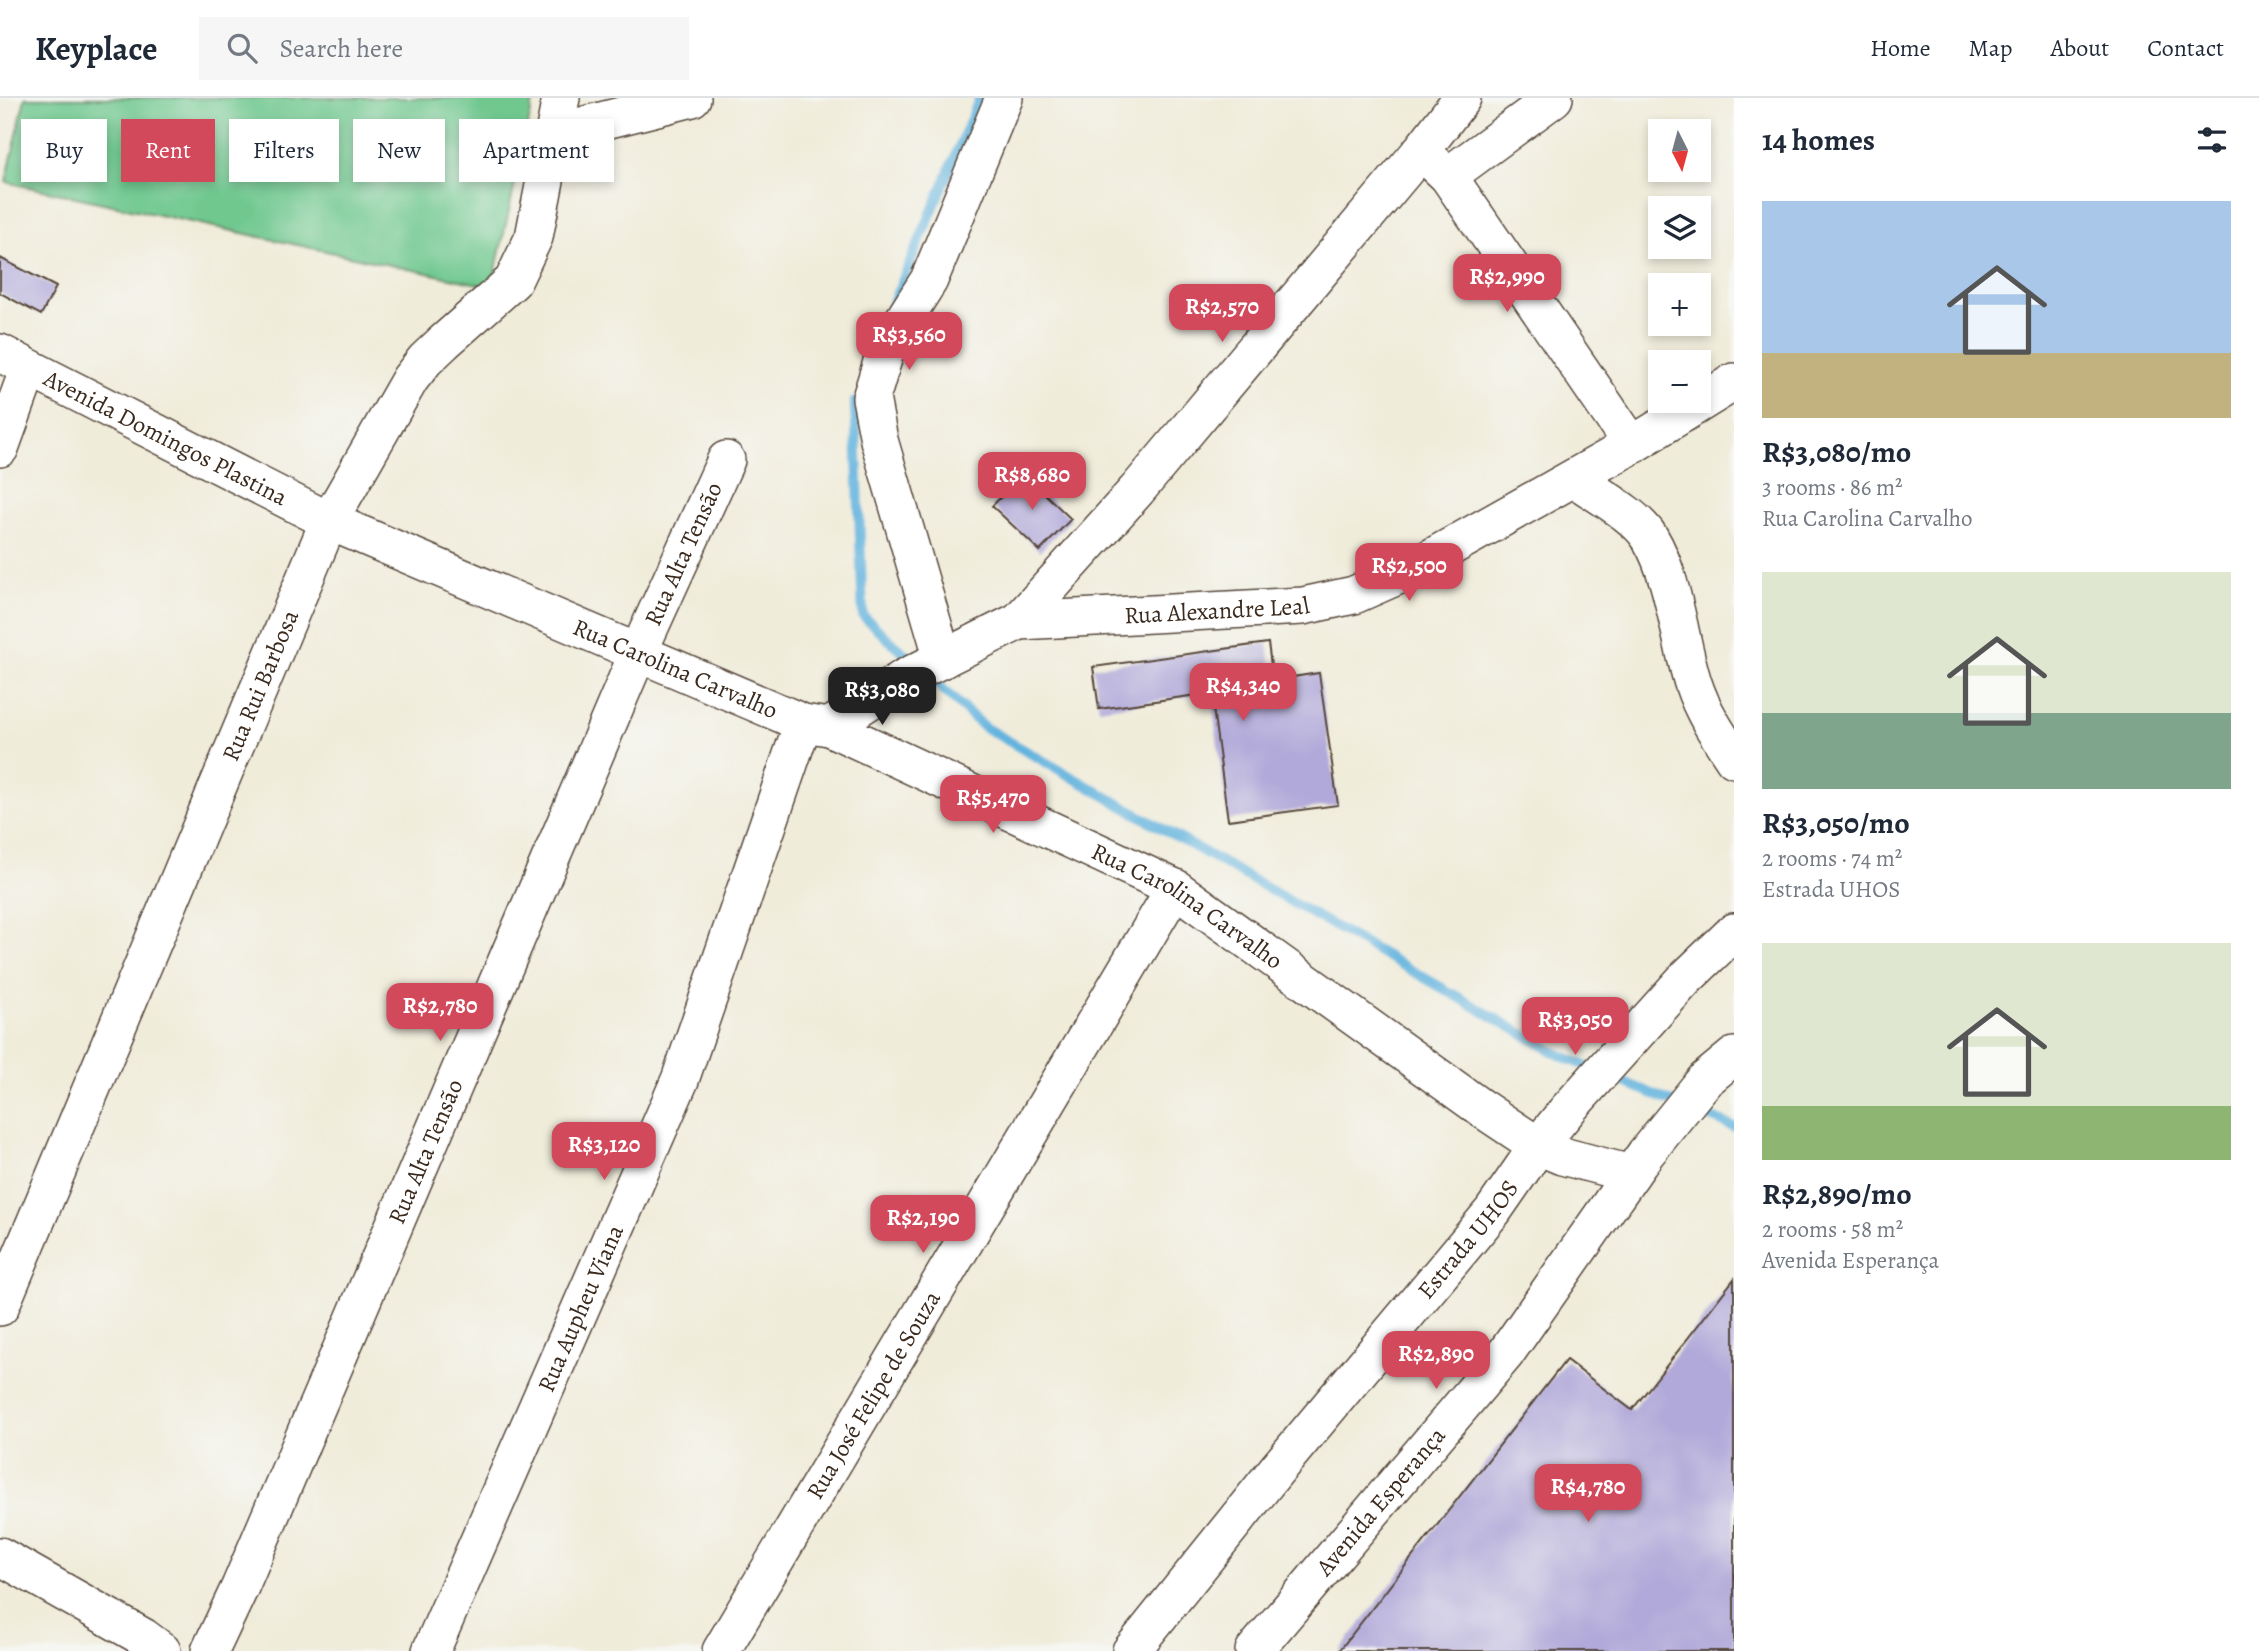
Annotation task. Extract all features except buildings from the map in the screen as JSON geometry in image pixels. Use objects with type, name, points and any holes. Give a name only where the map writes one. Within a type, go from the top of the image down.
[{"type":"street","points":[[558,115],[692,98]]},
{"type":"street","points":[[927,667],[871,398],[887,346],[929,280],[1004,98]]},
{"type":"street","points":[[816,725],[1019,621],[1137,490],[1462,98]]},
{"type":"street","points":[[1448,176],[1554,98]]},
{"type":"street","name":"Rua Rui Barbosa","points":[[0,1307],[329,521],[410,379],[435,351],[513,281],[534,237],[558,115]]},
{"type":"street","points":[[1421,150],[1448,176],[1632,445]]},
{"type":"street","points":[[0,448],[15,361]]},
{"type":"street","name":"Avenida Domingos Plastina","points":[[15,361],[329,521]]},
{"type":"street","name":"Rua Alexandre Leal","points":[[1019,621],[1303,606],[1354,595],[1404,573],[1574,478],[1734,382]]},
{"type":"street","name":"Rua Alta Tensão","points":[[210,1651],[240,1587],[638,653],[726,460]]},
{"type":"street","points":[[1574,478],[1631,518],[1650,537],[1665,575],[1693,685],[1707,718],[1734,759]]},
{"type":"street","name":"Rua Carolina Carvalho","points":[[329,521],[638,653],[816,725],[1175,888],[1538,1146],[1562,1156],[1638,1163]]},
{"type":"street","name":"Rua Aupheu Viana","points":[[431,1651],[680,1080],[816,725]]},
{"type":"street","name":"Rua José Felipe de Souza","points":[[721,1651],[1175,888]]},
{"type":"street","name":"Estrada UHOS","points":[[1131,1651],[1278,1468],[1493,1211],[1538,1146],[1569,1108],[1685,979],[1734,932]]},
{"type":"street","name":"Avenida Esperança","points":[[1254,1651],[1506,1353],[1638,1163],[1704,1080],[1734,1056]]},
{"type":"street","points":[[0,1556],[143,1637],[162,1651]]},
{"type":"green space","points":[[25,98],[534,98],[529,119],[459,119],[459,182],[515,182],[492,287],[6,182]]},
{"type":"waterway","points":[[890,310],[980,98]]},
{"type":"waterway","points":[[855,402],[863,616],[916,664]]},
{"type":"waterway","points":[[927,675],[984,727],[1560,1055],[1593,1069]]},
{"type":"waterway","points":[[1607,1075],[1677,1104]]},
{"type":"waterway","points":[[1691,1109],[1734,1127]]}]
